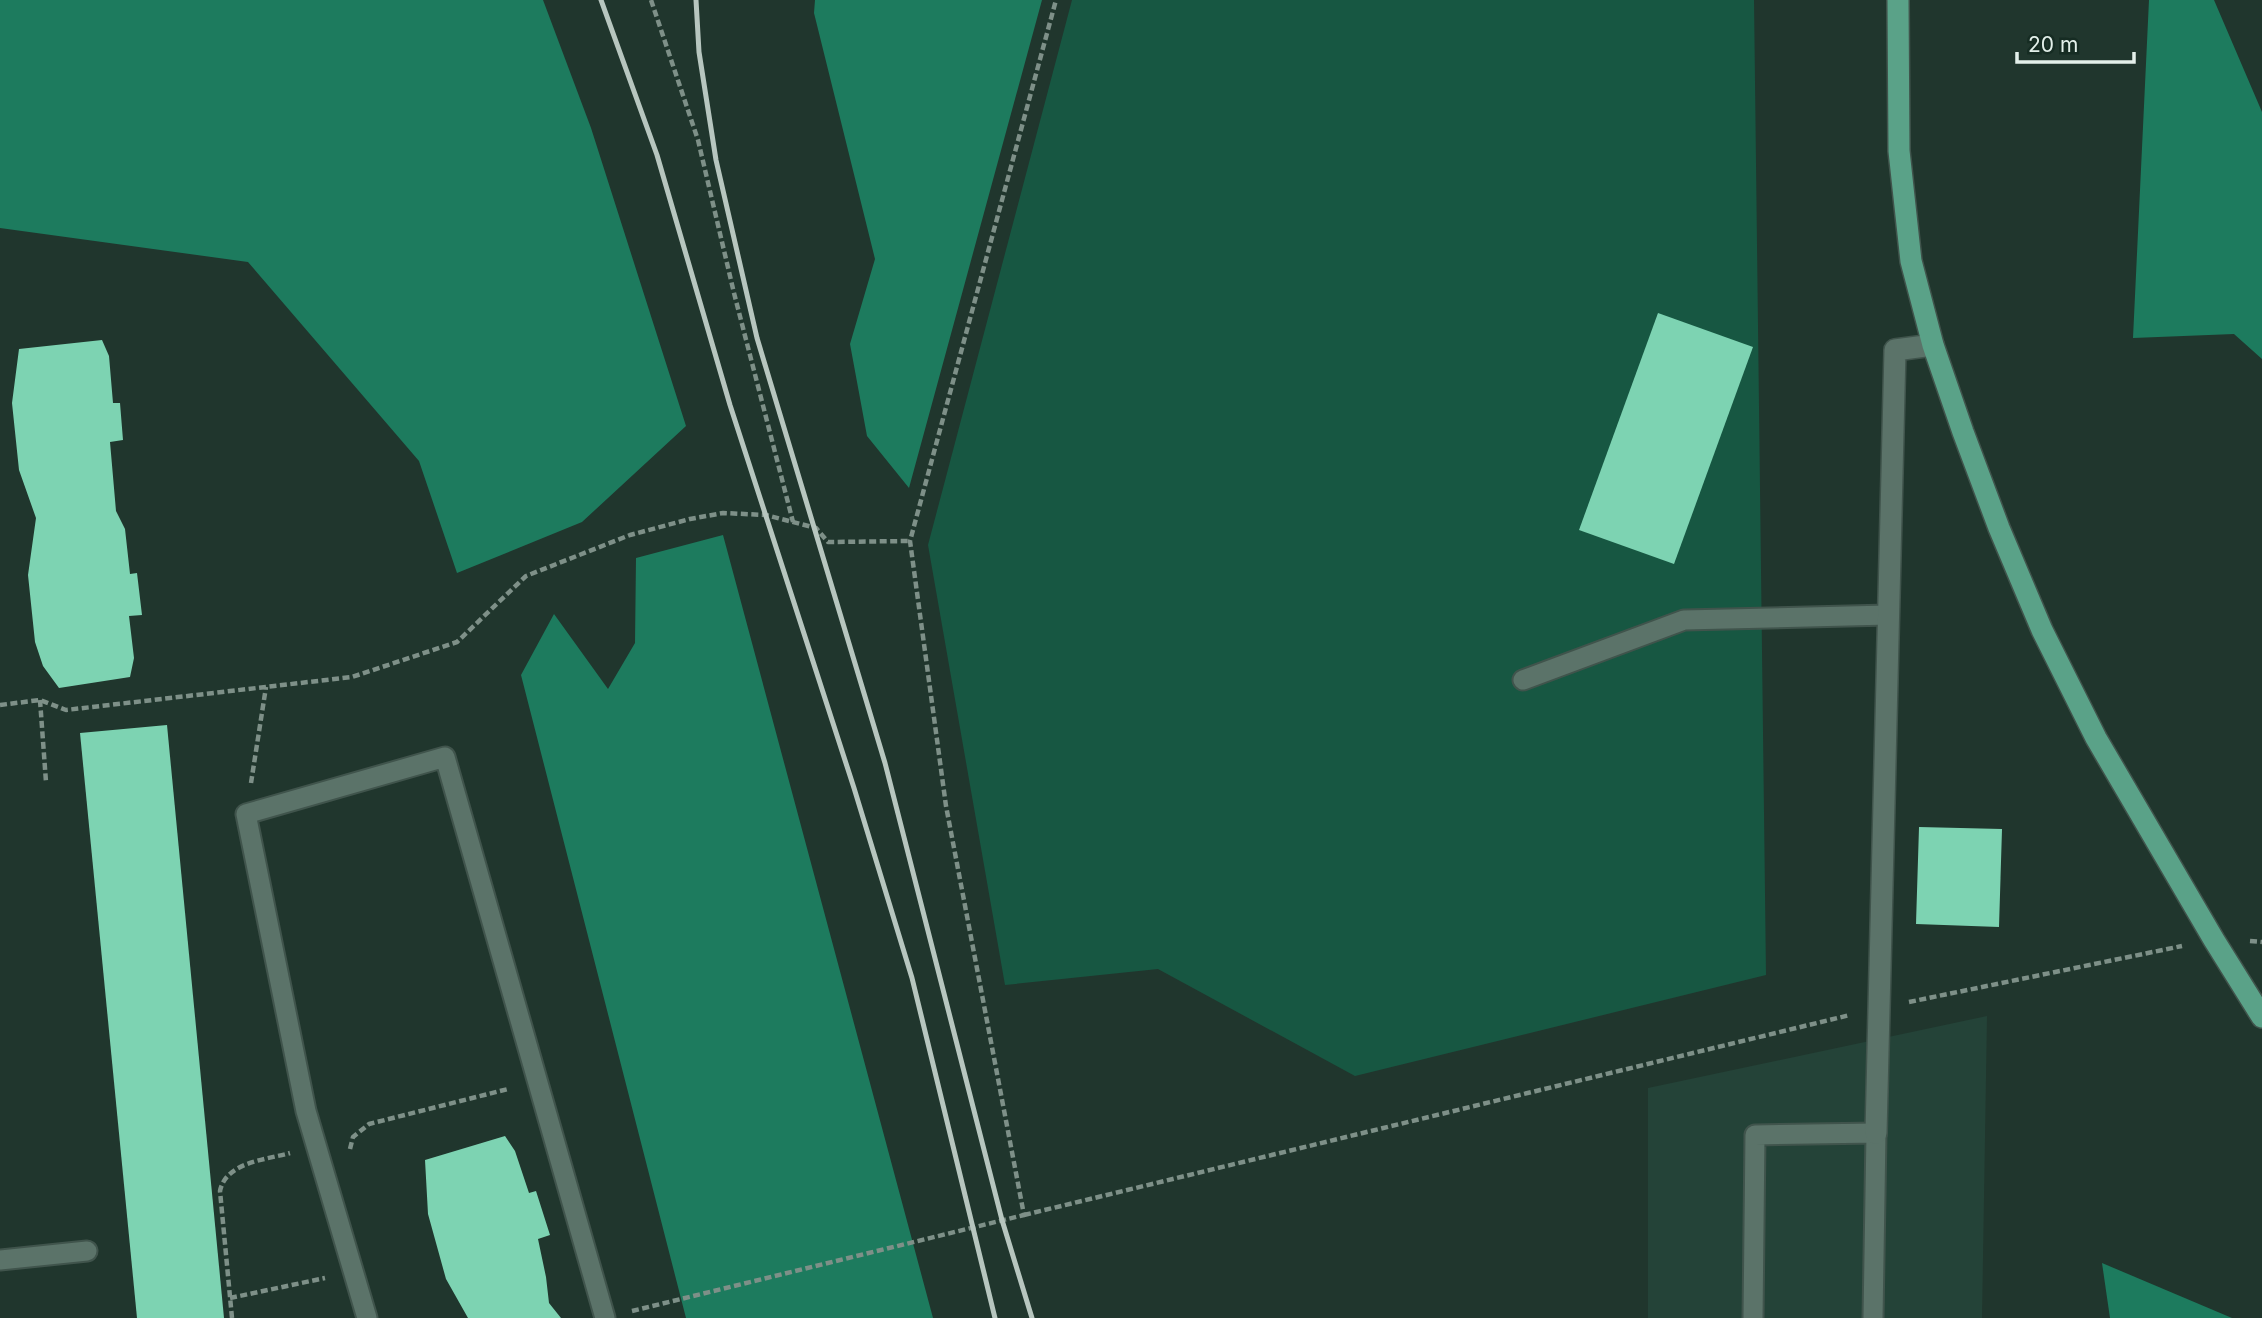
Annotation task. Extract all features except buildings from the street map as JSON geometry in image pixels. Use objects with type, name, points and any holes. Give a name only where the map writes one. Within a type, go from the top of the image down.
[{"type":"main road","points":[[1898,0],[1899,152],[1911,261],[1933,345],[1999,528],[2042,630],[2096,738],[2262,1017]]},
{"type":"street","points":[[1876,1133],[1895,350],[1933,345]]},
{"type":"lane","points":[[1523,680],[1684,620],[1888,615]]},
{"type":"lane","points":[[367,1318],[306,1111],[246,814],[445,757],[604,1318]]},
{"type":"lane","points":[[1753,1318],[1755,1135],[1876,1133],[1873,1318]]},
{"type":"lane","points":[[0,1259],[87,1251]]},
{"type":"path","points":[[651,0],[698,140],[793,523]]},
{"type":"path","points":[[1024,1215],[946,806],[910,541],[1056,0]]},
{"type":"path","points":[[0,705],[40,701],[66,710],[352,677],[457,642],[526,576],[630,535],[723,513],[766,515],[816,528],[828,542],[910,541]]},
{"type":"path","points":[[246,814],[265,687]]},
{"type":"path","points":[[40,701],[47,782]]},
{"type":"path","points":[[604,1318],[1879,1008],[2214,940],[2262,942]]},
{"type":"path","points":[[350,1153],[353,1137],[369,1124],[509,1089]]},
{"type":"path","points":[[232,1318],[220,1191],[222,1181],[236,1168],[316,1146]]},
{"type":"path","points":[[230,1298],[353,1272]]},
{"type":"shaded area","points":[[1987,1016],[1982,1318],[1648,1318],[1648,1088]]},
{"type":"green space","points":[[0,0],[543,0],[591,128],[686,426],[582,522],[457,573],[419,461],[248,262],[0,228]]},
{"type":"green space","points":[[815,0],[1042,0],[909,488],[867,436],[850,344],[875,259],[814,13]]},
{"type":"green space","points":[[1072,0],[1754,0],[1766,975],[1355,1076],[1158,969],[1005,985],[928,545]]},
{"type":"green space","points":[[2149,0],[2214,0],[2262,112],[2262,359],[2234,334],[2133,338]]},
{"type":"green space","points":[[723,535],[933,1318],[686,1318],[521,675],[554,614],[608,689],[635,643],[636,558]]},
{"type":"green space","points":[[2102,1263],[2232,1318],[2110,1318]]},
{"type":"railway","points":[[601,0],[657,155],[730,405],[854,788],[912,978],[995,1318]]},
{"type":"railway","points":[[696,0],[699,52],[716,160],[757,338],[885,763],[1002,1220],[1032,1318]]}]
